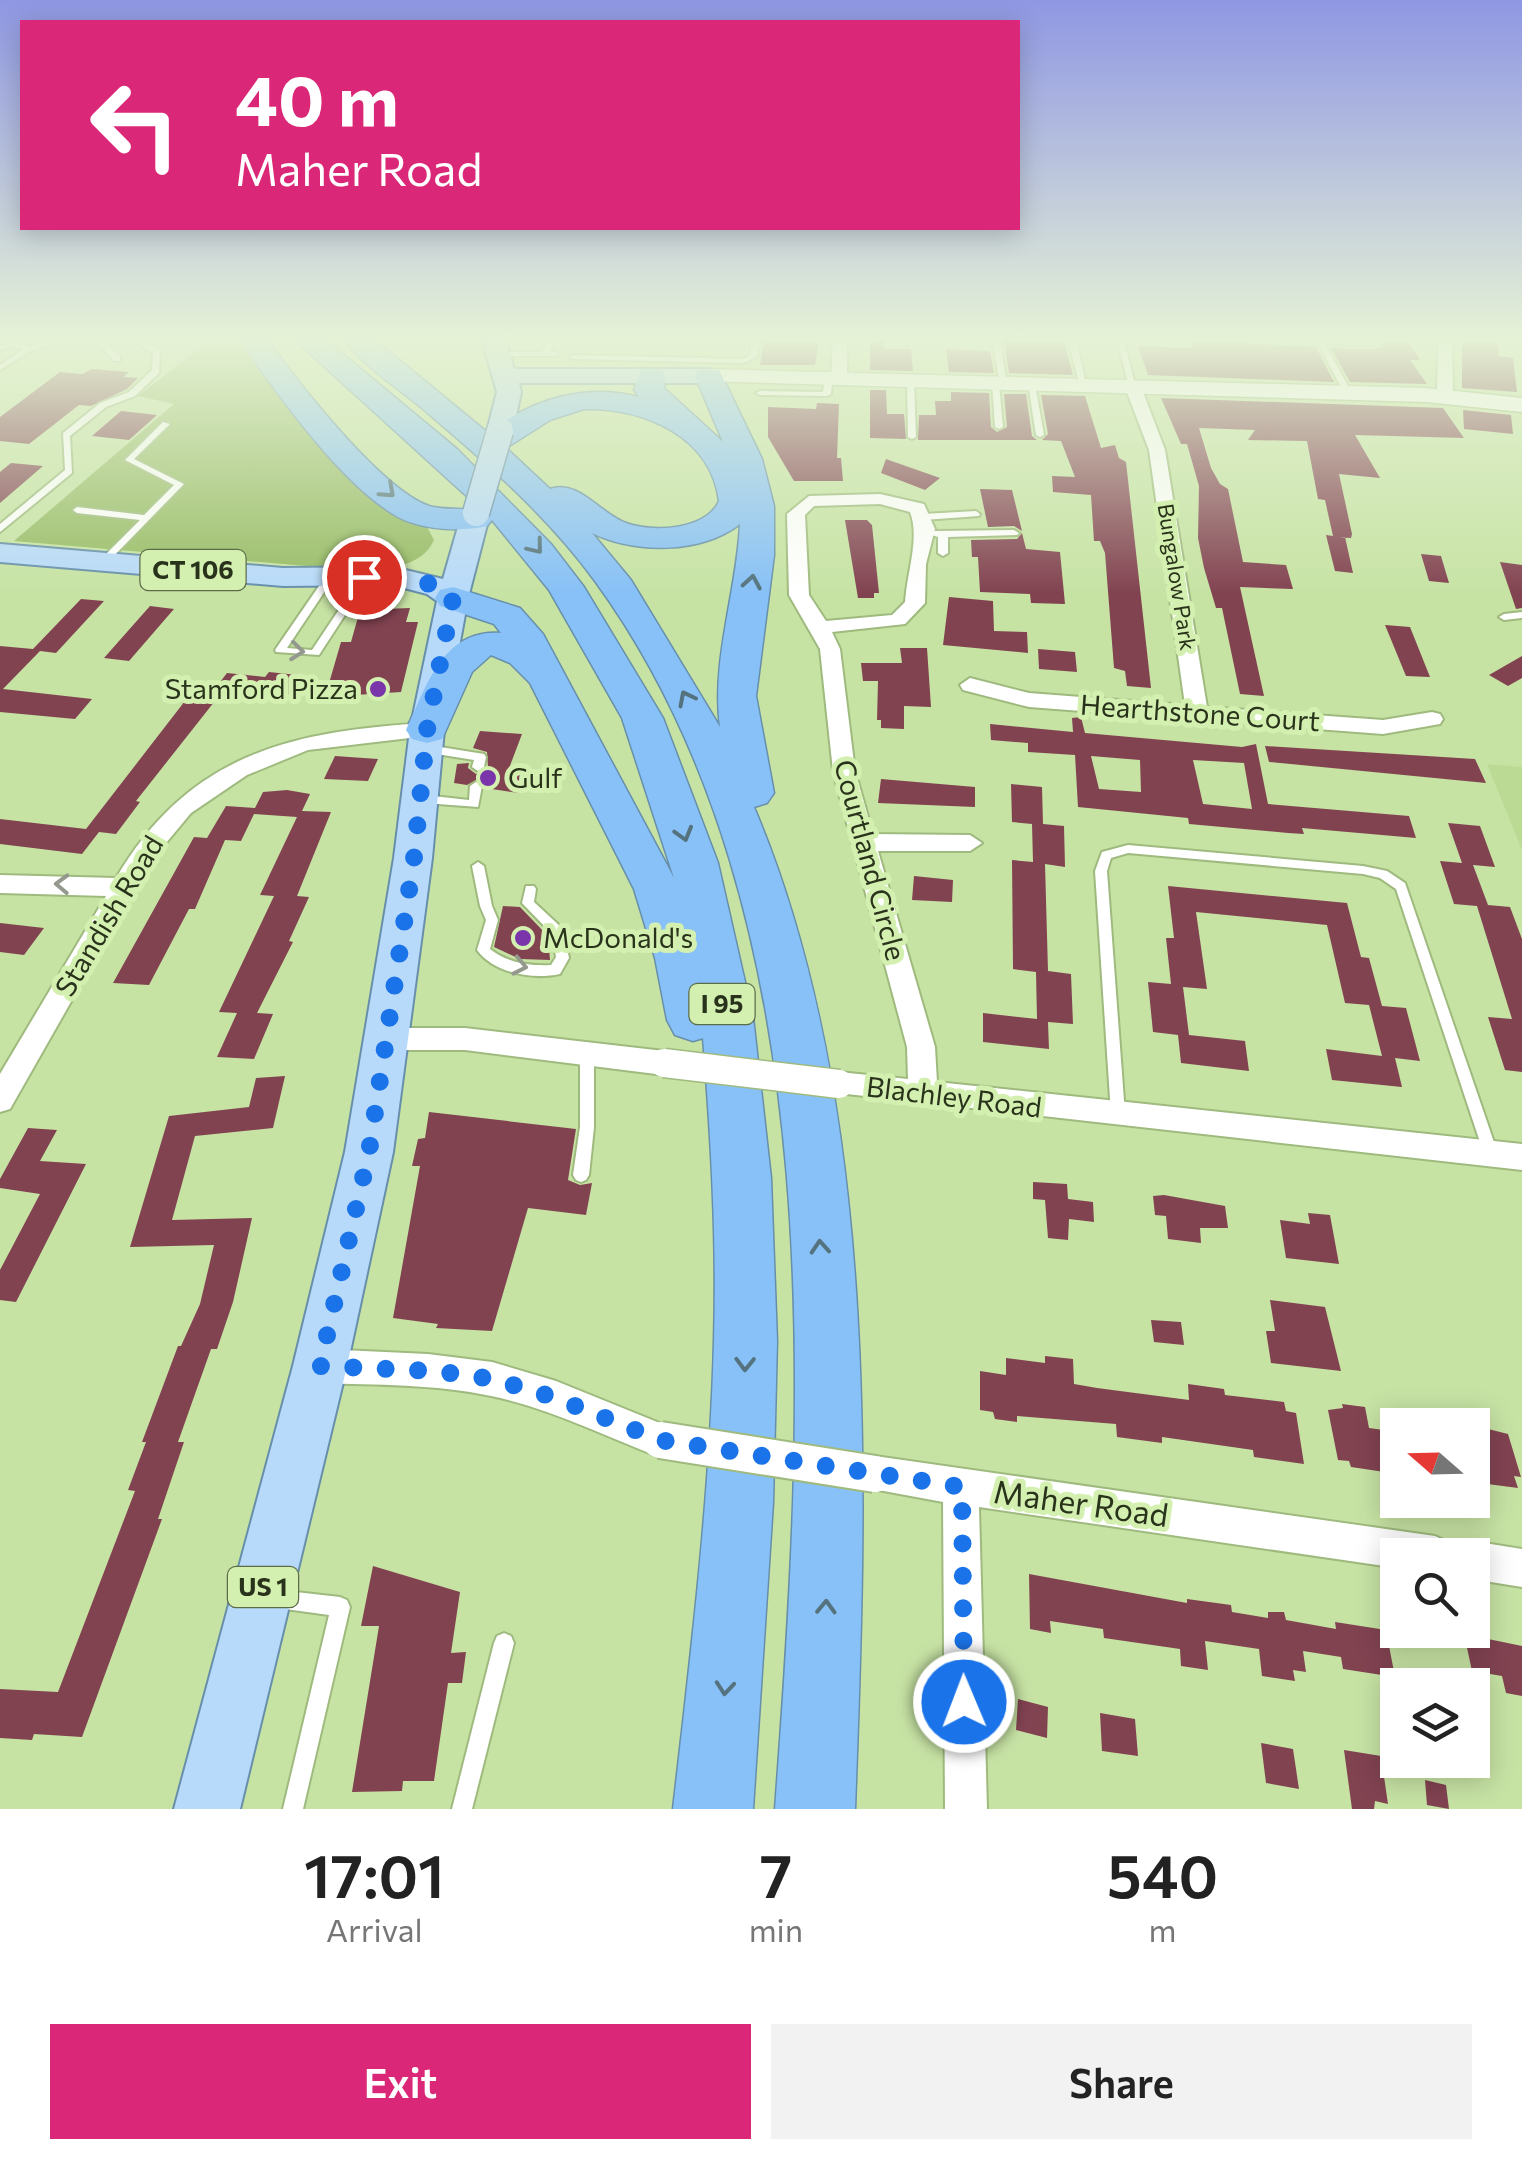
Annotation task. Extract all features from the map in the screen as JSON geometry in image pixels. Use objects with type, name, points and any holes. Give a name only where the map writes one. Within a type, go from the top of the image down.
[{"type":"highway","points":[[323,424],[403,504],[433,517],[475,519]]},
{"type":"highway","name":"I 95","points":[[408,424],[456,465],[526,535],[589,621],[647,731],[694,869],[720,986],[738,1124],[746,1296],[739,1513],[713,1809]]},
{"type":"highway","name":"I 95","points":[[457,424],[545,500],[592,553],[636,612],[679,684],[718,766],[754,865],[769,920],[808,1125],[823,1299],[829,1518],[814,1809]]},
{"type":"highway","points":[[467,424],[596,520],[631,535],[678,537],[704,530],[728,516],[736,500],[733,481],[721,460],[685,424]]},
{"type":"highway","points":[[499,436],[519,424]]},
{"type":"highway","points":[[675,424],[701,440]]},
{"type":"highway","points":[[731,424],[746,459],[757,506],[756,555],[736,696],[740,740],[758,824],[769,920]]},
{"type":"highway","points":[[453,598],[496,610],[516,624],[644,858],[670,924],[687,990],[746,1296]]},
{"type":"highway","points":[[426,739],[462,658],[478,648],[500,644],[526,652],[570,719]]},
{"type":"main road","name":"US 1","points":[[207,1809],[320,1366],[369,1152],[426,739],[453,598],[501,424]]},
{"type":"main road","points":[[401,578],[437,556],[475,519]]},
{"type":"main road","name":"CT 106","points":[[0,534],[102,563],[283,577],[453,598]]},
{"type":"main road","name":"CT 106","points":[[337,585],[401,578],[438,586],[453,598]]},
{"type":"street","name":"Bungalow Park","points":[[1147,424],[1157,450],[1197,712]]},
{"type":"street","name":"Courtland Circle","points":[[923,1093],[921,1047],[844,771],[830,648],[800,594],[796,514],[800,508],[819,500],[890,500],[918,508],[928,534]]},
{"type":"street","points":[[820,627],[887,622],[906,616],[914,603],[917,564],[928,534]]},
{"type":"street","name":"Hearthstone Court","points":[[970,685],[1029,700],[1383,726],[1432,719]]},
{"type":"street","name":"Standish Road","points":[[0,1100],[123,886],[162,828],[208,787],[276,753],[328,738],[426,739]]},
{"type":"street","points":[[865,842],[970,843]]},
{"type":"street","points":[[0,884],[123,886]]},
{"type":"street","name":"Blachley Road","points":[[386,1039],[465,1039],[1118,1116],[1522,1157]]},
{"type":"street","name":"Maher Road","points":[[320,1366],[435,1371],[493,1379],[553,1397],[660,1440],[1380,1547]]},
{"type":"street","points":[[962,1487],[966,1809]]},
{"type":"street","points":[[1490,1563],[1522,1568]]},
{"type":"lane","points":[[0,534],[69,470],[66,435],[79,424]]},
{"type":"lane","points":[[102,563],[180,484],[129,460],[166,424]]},
{"type":"lane","points":[[912,424],[912,437]]},
{"type":"lane","points":[[1038,424],[1040,436]]},
{"type":"lane","points":[[77,510],[147,518]]},
{"type":"lane","points":[[928,534],[976,514]]},
{"type":"lane","points":[[928,534],[1014,534]]},
{"type":"lane","points":[[928,534],[943,553],[956,554]]},
{"type":"lane","points":[[928,534],[943,553]]},
{"type":"lane","points":[[337,585],[315,653],[280,650],[337,585]]},
{"type":"lane","points":[[1504,618],[1522,615]]},
{"type":"lane","points":[[426,739],[480,757],[478,767]]},
{"type":"lane","points":[[420,799],[474,804],[476,786]]},
{"type":"lane","points":[[1118,1116],[1101,872],[1106,855],[1128,849],[1350,869],[1383,874],[1400,886],[1492,1154]]},
{"type":"lane","points":[[478,866],[483,878],[482,904],[492,920],[483,950],[486,955],[496,962],[555,970],[563,958],[558,932],[528,903],[530,889]]},
{"type":"lane","points":[[582,1174],[588,1127],[587,1054]]},
{"type":"lane","points":[[260,1597],[340,1607],[293,1809]]},
{"type":"lane","points":[[462,1809],[504,1643]]},
{"type":"shaded area","points":[[150,424],[301,424],[314,442],[384,500],[427,527],[434,540],[420,557],[400,566],[354,570],[14,541]]},
{"type":"shaded area","points":[[1487,764],[1522,767],[1522,850]]},
{"type":"building","points":[[0,424],[54,424],[29,444],[0,441]]},
{"type":"building","points":[[105,424],[146,424],[129,440],[92,436]]},
{"type":"building","points":[[768,424],[838,424],[837,458],[841,458],[843,481],[794,481],[768,437]]},
{"type":"building","points":[[870,424],[905,424],[906,439],[870,438]]},
{"type":"building","points":[[919,424],[991,424],[997,432],[1007,424],[1030,424],[1032,436],[1037,440],[918,440]]},
{"type":"building","points":[[1046,424],[1094,424],[1101,448],[1115,445],[1119,458],[1126,462],[1151,688],[1127,686],[1125,671],[1114,668],[1105,553],[1100,541],[1094,541],[1091,495],[1053,492],[1052,476],[1075,477],[1061,441],[1042,440],[1048,434]]},
{"type":"building","points":[[1172,424],[1454,424],[1464,438],[1355,435],[1380,478],[1339,474],[1352,534],[1345,538],[1353,573],[1335,571],[1326,535],[1333,536],[1325,500],[1318,499],[1307,441],[1248,440],[1255,430],[1199,428],[1211,468],[1220,484],[1228,489],[1243,562],[1286,565],[1293,589],[1240,587],[1264,696],[1240,694],[1222,608],[1216,608],[1198,538],[1199,486],[1187,444],[1181,444]]},
{"type":"building","points":[[1464,424],[1512,424],[1513,434],[1464,429]]},
{"type":"building","points":[[886,459],[940,478],[925,490],[881,473]]},
{"type":"building","points":[[11,463],[43,466],[0,503],[0,472]]},
{"type":"building","points":[[980,489],[1012,490],[1022,531],[1014,526],[988,527]]},
{"type":"building","points":[[845,520],[867,520],[872,525],[879,593],[874,593],[874,598],[858,598]]},
{"type":"building","points":[[1022,533],[1026,549],[1060,552],[1065,604],[1031,603],[1030,594],[980,592],[978,557],[972,557],[971,540],[1017,539]]},
{"type":"building","points":[[1421,554],[1441,556],[1449,583],[1429,581]]},
{"type":"building","points":[[1500,562],[1522,565],[1522,608],[1516,609]]},
{"type":"building","points":[[949,597],[993,601],[994,631],[1027,632],[1028,653],[943,645]]},
{"type":"building","points":[[81,599],[104,601],[56,653],[40,651],[3,689],[92,699],[75,719],[0,712],[0,646],[33,649]]},
{"type":"building","points":[[150,606],[174,609],[129,661],[104,658]]},
{"type":"building","points":[[410,608],[406,622],[418,622],[401,692],[325,697],[341,642],[351,642],[360,610]]},
{"type":"building","points":[[1385,625],[1410,627],[1430,677],[1406,676]]},
{"type":"building","points":[[900,648],[927,648],[931,707],[904,706],[904,729],[881,728],[881,720],[877,720],[878,681],[863,681],[861,663],[902,663]]},
{"type":"building","points":[[1038,649],[1075,652],[1077,672],[1039,669]]},
{"type":"building","points":[[1522,656],[1522,678],[1508,686],[1489,675]]},
{"type":"building","points":[[269,672],[307,676],[295,695],[222,692],[136,801],[140,802],[116,834],[99,832],[82,854],[0,844],[0,819],[86,829],[195,688],[214,690],[227,673],[265,677]]},
{"type":"building","points":[[1081,717],[1085,733],[1242,747],[1256,744],[1268,804],[1409,816],[1416,838],[1189,824],[1188,818],[1078,807],[1075,755],[1028,752],[1028,743],[991,740],[990,724],[1073,732],[1072,718]],"holes":[[[1091,756],[1140,760],[1141,792],[1099,789]],[[1193,760],[1244,763],[1252,809],[1203,804]]]},
{"type":"building","points":[[480,731],[522,734],[508,771],[521,773],[519,793],[485,788],[478,779],[467,785],[454,783],[457,764],[469,763],[468,768],[476,774],[488,768],[487,752],[473,748]]},
{"type":"building","points":[[1265,746],[1475,759],[1486,783],[1269,762]]},
{"type":"building","points":[[335,756],[378,759],[368,781],[324,779]]},
{"type":"building","points":[[881,779],[975,787],[975,807],[878,803]]},
{"type":"building","points":[[1011,784],[1042,787],[1043,824],[1064,826],[1065,867],[1045,864],[1048,971],[1071,974],[1073,1024],[1048,1022],[1049,1049],[983,1042],[983,1013],[1037,1019],[1036,972],[1013,969],[1012,860],[1033,862],[1032,824],[1012,822]]},
{"type":"building","points":[[287,790],[310,794],[302,811],[331,812],[297,896],[309,897],[289,941],[293,942],[257,1013],[273,1014],[254,1059],[217,1057],[237,1013],[219,1012],[274,896],[260,895],[297,817],[254,814],[241,841],[225,840],[195,909],[189,909],[149,985],[113,983],[194,837],[207,838],[226,806],[255,808],[263,792]]},
{"type":"building","points":[[1448,823],[1480,826],[1495,867],[1473,865],[1488,905],[1510,907],[1522,939],[1522,1072],[1505,1070],[1488,1017],[1512,1019],[1477,906],[1454,904],[1440,861],[1462,863]]},
{"type":"building","points":[[914,876],[953,880],[952,902],[912,900]]},
{"type":"building","points":[[1168,886],[1347,903],[1361,957],[1369,958],[1382,1006],[1406,1008],[1420,1061],[1395,1058],[1402,1087],[1332,1080],[1326,1049],[1382,1056],[1369,1005],[1345,1003],[1327,925],[1196,912],[1207,989],[1183,987],[1189,1035],[1245,1041],[1249,1071],[1181,1063],[1178,1035],[1153,1032],[1148,982],[1171,984],[1166,938],[1174,938]]},
{"type":"building","name":"McDonald's","points":[[503,906],[520,907],[548,936],[550,960],[520,959],[494,947]]},
{"type":"building","points":[[0,923],[44,928],[24,955],[0,952]]},
{"type":"building","points":[[285,1076],[273,1128],[195,1136],[172,1220],[252,1218],[233,1302],[217,1349],[211,1349],[178,1442],[184,1442],[158,1519],[162,1519],[82,1737],[34,1734],[32,1740],[0,1738],[0,1689],[58,1692],[135,1491],[128,1490],[146,1442],[142,1442],[178,1346],[200,1304],[214,1245],[130,1247],[169,1116],[249,1107],[256,1078]]},
{"type":"building","points":[[429,1112],[576,1129],[568,1180],[580,1185],[592,1183],[586,1215],[528,1208],[492,1331],[436,1328],[438,1324],[393,1318],[420,1166],[412,1166],[418,1139],[425,1138]]},
{"type":"building","points":[[28,1128],[57,1130],[40,1161],[86,1164],[16,1302],[0,1300],[0,1270],[40,1194],[0,1188],[0,1179]]},
{"type":"building","points":[[1033,1182],[1067,1184],[1068,1199],[1093,1202],[1094,1222],[1069,1219],[1068,1240],[1048,1238],[1045,1200],[1033,1199]]},
{"type":"building","points":[[1153,1196],[1225,1206],[1228,1228],[1200,1228],[1201,1243],[1168,1239],[1166,1216],[1155,1215]]},
{"type":"building","points":[[1308,1213],[1330,1215],[1339,1264],[1286,1258],[1280,1220],[1310,1224]]},
{"type":"building","points":[[1270,1300],[1325,1307],[1341,1371],[1271,1363],[1266,1331],[1275,1331]]},
{"type":"building","points":[[1151,1320],[1181,1322],[1184,1345],[1154,1342]]},
{"type":"building","points":[[1045,1356],[1073,1359],[1074,1384],[1189,1400],[1188,1384],[1224,1389],[1225,1395],[1284,1402],[1286,1411],[1296,1413],[1304,1464],[1254,1457],[1253,1450],[1162,1437],[1162,1443],[1117,1437],[1116,1424],[1017,1416],[1017,1422],[995,1419],[993,1412],[980,1410],[980,1371],[1006,1375],[1006,1358],[1045,1363]]},
{"type":"building","points":[[1342,1404],[1365,1407],[1369,1428],[1380,1430],[1380,1471],[1351,1467],[1349,1461],[1338,1460],[1328,1410],[1343,1408]]},
{"type":"building","points":[[1490,1430],[1508,1434],[1521,1477],[1514,1476],[1518,1488],[1490,1484]]},
{"type":"building","points":[[373,1566],[460,1592],[451,1653],[466,1652],[462,1683],[448,1683],[434,1781],[403,1781],[402,1791],[352,1792],[379,1626],[361,1626]]},
{"type":"building","points":[[1029,1574],[1187,1603],[1187,1599],[1231,1605],[1232,1612],[1268,1618],[1268,1612],[1284,1612],[1286,1620],[1336,1629],[1335,1622],[1380,1629],[1380,1648],[1389,1648],[1393,1668],[1380,1668],[1380,1675],[1343,1669],[1341,1657],[1303,1651],[1306,1672],[1293,1670],[1295,1681],[1262,1676],[1259,1649],[1205,1641],[1208,1670],[1181,1666],[1180,1649],[1104,1638],[1103,1629],[1050,1621],[1051,1633],[1030,1629]]},
{"type":"building","points":[[1490,1639],[1522,1646],[1522,1696],[1506,1693],[1502,1676],[1490,1674],[1490,1668],[1471,1668],[1467,1648],[1490,1648]]},
{"type":"building","points":[[1018,1699],[1048,1707],[1047,1738],[1016,1730]]},
{"type":"building","points":[[1100,1713],[1135,1719],[1138,1756],[1102,1751]]},
{"type":"building","points":[[1261,1743],[1293,1749],[1299,1789],[1266,1783]]},
{"type":"building","points":[[1344,1750],[1380,1756],[1380,1778],[1384,1778],[1388,1804],[1375,1801],[1374,1809],[1352,1809]]},
{"type":"building","points":[[1425,1780],[1446,1785],[1449,1809],[1427,1805]]},
{"type":"place","name":"Stamford Pizza","points":[[378,689]]},
{"type":"place","name":"Gulf","points":[[488,778]]},
{"type":"place","name":"McDonald's","points":[[523,938]]},
{"type":"route","points":[[364,577],[393,576],[418,581],[438,586],[453,598],[427,730],[414,858],[369,1152],[320,1366],[435,1371],[493,1379],[553,1397],[660,1440],[962,1487],[964,1702]]}]
